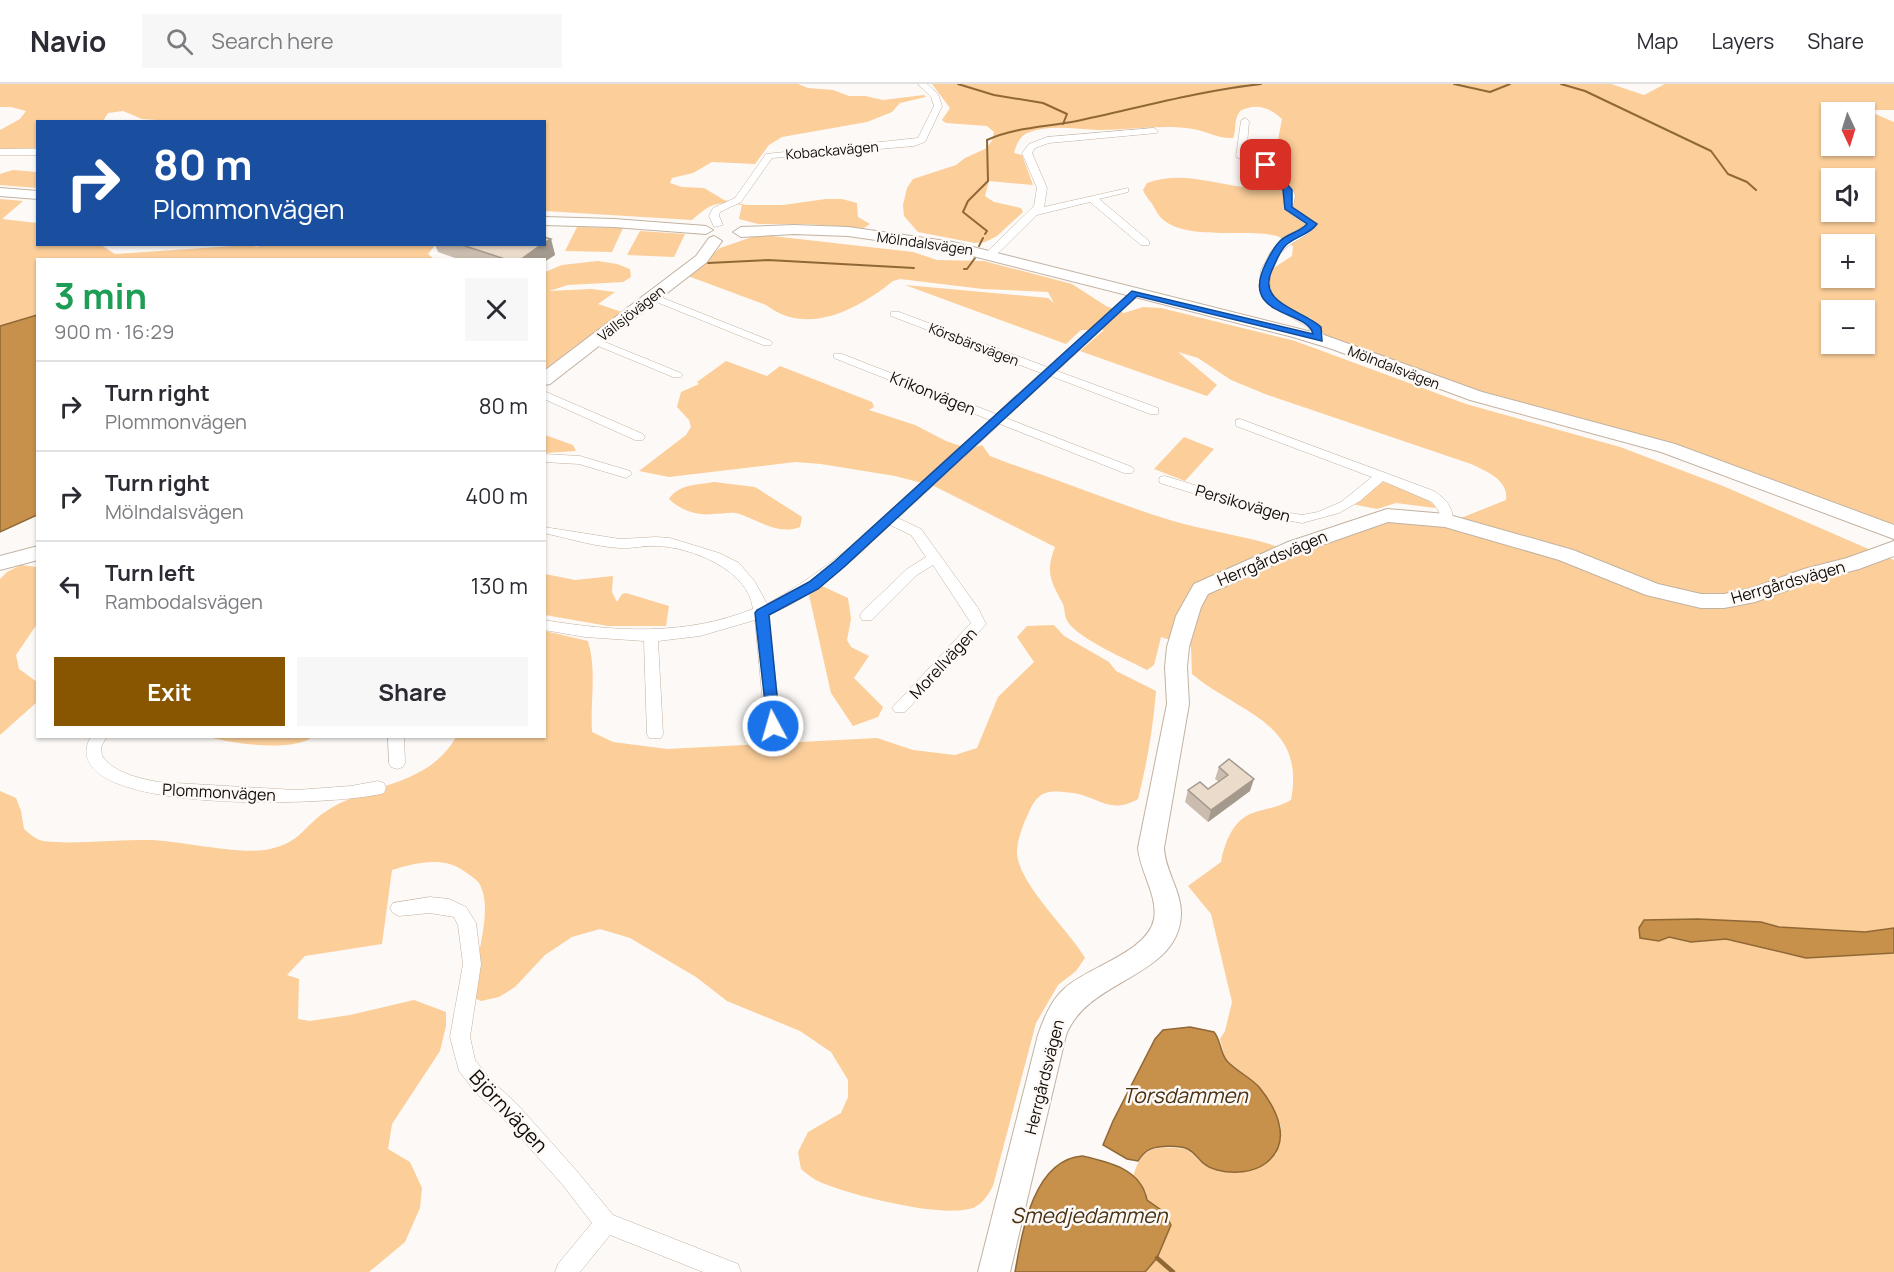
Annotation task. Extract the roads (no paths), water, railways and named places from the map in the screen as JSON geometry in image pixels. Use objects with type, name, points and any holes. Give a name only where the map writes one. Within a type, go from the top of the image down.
[{"type":"street","name":"Kobackavägen","points":[[713,232],[716,210],[742,196],[770,156],[914,143],[922,140],[939,106],[935,96],[922,84]]},
{"type":"street","points":[[1245,121],[1241,157],[1266,165],[1288,190],[1288,208],[1312,224],[1284,242],[1275,254],[1265,274],[1265,292],[1273,303],[1312,325],[1317,330],[1319,339]]},
{"type":"street","points":[[992,253],[1036,212],[1042,197],[1042,188],[1028,157],[1028,150],[1032,146],[1047,140],[1154,130]]},
{"type":"street","points":[[0,152],[36,152]]},
{"type":"street","points":[[1036,212],[1125,190]]},
{"type":"street","points":[[0,192],[36,195]]},
{"type":"street","points":[[1093,199],[1145,243]]},
{"type":"street","points":[[546,221],[646,225],[713,232]]},
{"type":"street","name":"Mölndalsvägen","points":[[713,232],[732,240],[741,232],[786,229],[824,230],[895,237],[992,253],[1136,293],[1319,339],[1474,396],[1670,449],[1828,510],[1894,532]]},
{"type":"street","name":"Vällsjövägen","points":[[546,378],[702,259],[713,232]]},
{"type":"street","points":[[546,625],[621,637],[651,637],[701,630],[762,613],[813,585],[1136,293]]},
{"type":"street","points":[[653,297],[767,343]]},
{"type":"street","name":"Körsbärsvägen","points":[[895,314],[1154,411]]},
{"type":"street","points":[[595,341],[677,375]]},
{"type":"street","name":"Krikonvägen","points":[[838,356],[1128,470]]},
{"type":"street","points":[[546,395],[639,437]]},
{"type":"street","points":[[1240,423],[1437,499],[1446,510],[1446,521]]},
{"type":"street","points":[[546,458],[580,459],[626,474]]},
{"type":"street","name":"Persikovägen","points":[[1165,480],[1267,512],[1304,519],[1329,512],[1356,498],[1370,488],[1380,476]]},
{"type":"street","name":"Herrgårdsvägen","points":[[994,1272],[1009,1220],[1052,1035],[1061,1012],[1078,994],[1148,951],[1158,939],[1167,920],[1166,903],[1154,869],[1151,849],[1179,700],[1176,664],[1184,623],[1191,603],[1201,589],[1342,529],[1387,515],[1446,521],[1566,555],[1653,590],[1701,600],[1724,601],[1755,595],[1811,574],[1852,564],[1894,549]]},
{"type":"street","name":"Morellvägen","points":[[888,519],[916,532],[973,612],[979,624],[900,708]]},
{"type":"street","points":[[548,530],[620,544],[656,541],[670,543],[714,556],[734,566],[750,585],[762,613],[773,726]]},
{"type":"street","points":[[0,563],[36,554]]},
{"type":"street","points":[[867,616],[912,572],[934,558]]},
{"type":"street","points":[[651,637],[655,734]]},
{"type":"street","name":"Plommonvägen","points":[[98,738],[91,753],[94,760],[105,770],[136,785],[158,789],[319,797],[346,795],[378,788]]},
{"type":"street","points":[[396,738],[397,763]]},
{"type":"street","name":"Björnvägen","points":[[399,908],[430,905],[449,907],[460,912],[467,923],[472,964],[460,1037],[466,1064],[484,1087],[509,1110],[569,1177],[606,1223],[730,1272]]},
{"type":"street","points":[[566,1272],[606,1223]]},
{"type":"water","points":[[36,315],[36,515],[0,532],[0,326]]},
{"type":"water","points":[[1698,919],[1761,922],[1779,927],[1865,932],[1894,928],[1894,953],[1806,958],[1726,939],[1691,942],[1669,937],[1659,941],[1640,938],[1639,928],[1644,920]]},
{"type":"water","name":"Torsdammen","points":[[1190,1027],[1214,1032],[1227,1061],[1259,1087],[1276,1115],[1279,1125],[1279,1145],[1274,1155],[1266,1163],[1255,1169],[1243,1172],[1217,1170],[1207,1166],[1188,1149],[1173,1146],[1151,1149],[1138,1161],[1127,1159],[1103,1145],[1155,1039],[1163,1030]]},
{"type":"water","name":"Smedjedammen","points":[[1082,1156],[1113,1164],[1131,1174],[1144,1189],[1147,1200],[1164,1212],[1171,1225],[1157,1258],[1145,1272],[1015,1272],[1026,1219],[1041,1184],[1052,1170],[1065,1161]]},
{"type":"waterway","points":[[958,84],[994,95],[1043,103],[1067,114],[1063,123]]},
{"type":"waterway","points":[[1063,123],[1191,95],[1261,84]]},
{"type":"waterway","points":[[1454,84],[1490,92],[1510,84]]},
{"type":"waterway","points":[[1561,84],[1585,91],[1711,151],[1728,174],[1747,182],[1756,190]]},
{"type":"waterway","points":[[985,234],[987,231],[963,212],[968,201],[988,181],[987,140],[1020,130],[1063,123]]},
{"type":"waterway","points":[[979,246],[983,238]]},
{"type":"waterway","points":[[964,269],[967,269],[975,258]]},
{"type":"waterway","points":[[708,263],[768,260],[914,268]]},
{"type":"waterway","points":[[1157,1258],[1173,1272]]}]
